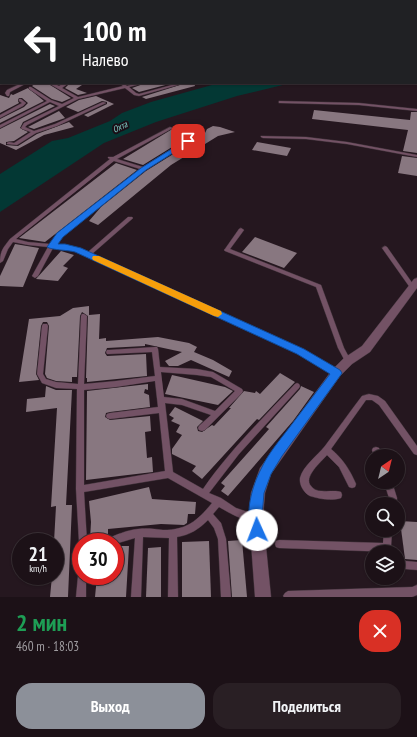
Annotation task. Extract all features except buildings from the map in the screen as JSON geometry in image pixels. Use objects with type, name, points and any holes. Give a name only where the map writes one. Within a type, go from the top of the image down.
[{"type":"street","points":[[263,597],[256,516],[258,493],[265,472],[336,373],[348,361],[366,350],[415,285]]},
{"type":"lane","points":[[8,95],[8,91],[23,84]]},
{"type":"lane","points":[[52,84],[77,98]]},
{"type":"lane","points":[[59,88],[66,84]]},
{"type":"lane","points":[[123,84],[135,94],[139,95],[179,84]]},
{"type":"lane","points":[[34,132],[23,128],[25,124],[61,105],[77,98],[139,84]]},
{"type":"lane","points":[[30,88],[50,101],[61,105]]},
{"type":"lane","points":[[0,117],[22,105],[24,103],[20,100]]},
{"type":"lane","points":[[0,127],[50,101]]},
{"type":"lane","points":[[280,102],[358,104],[417,110]]},
{"type":"lane","points":[[9,143],[15,144],[34,132],[56,125],[104,103]]},
{"type":"lane","points":[[0,262],[5,249],[12,240],[111,158],[170,128]]},
{"type":"lane","points":[[263,137],[306,138],[347,143],[417,156]]},
{"type":"lane","points":[[35,276],[60,235],[143,169],[188,141]]},
{"type":"lane","points":[[111,158],[143,169]]},
{"type":"lane","points":[[88,255],[130,218]]},
{"type":"lane","points":[[241,230],[227,250],[319,286],[341,348],[348,361]]},
{"type":"lane","points":[[12,240],[52,247],[65,247],[88,255],[301,352],[336,373]]},
{"type":"lane","points":[[385,248],[415,285]]},
{"type":"lane","points":[[83,533],[80,489],[81,387],[84,316]]},
{"type":"lane","points":[[45,326],[40,374],[44,381],[53,385],[81,387],[158,378]]},
{"type":"lane","points":[[109,352],[155,349],[169,474]]},
{"type":"lane","points":[[157,369],[197,372],[213,375],[240,391],[202,428]]},
{"type":"lane","points":[[204,494],[226,464],[297,386]]},
{"type":"lane","points":[[338,495],[315,494],[305,486],[304,479],[307,472],[326,450],[364,398],[369,396],[376,398],[382,403],[417,452]]},
{"type":"lane","points":[[161,400],[174,400],[191,404],[216,414]]},
{"type":"lane","points":[[110,416],[162,410]]},
{"type":"lane","points":[[326,450],[340,462],[352,484]]},
{"type":"lane","points":[[80,489],[169,474],[245,516],[256,516]]},
{"type":"lane","points":[[124,536],[139,533],[173,534],[188,530],[208,514],[218,502]]},
{"type":"lane","points":[[208,514],[218,526],[222,539],[226,597]]},
{"type":"lane","points":[[136,597],[139,533]]},
{"type":"lane","points":[[173,534],[173,597]]},
{"type":"lane","points":[[279,544],[365,549]]},
{"type":"lane","points":[[405,565],[417,566]]},
{"type":"lane","points":[[81,597],[82,585]]},
{"type":"lane","points":[[288,596],[390,595],[417,590]]},
{"type":"water","name":"Охта","points":[[215,84],[287,84],[237,96],[156,122],[104,143],[0,212],[0,174],[52,141],[68,138],[110,121],[122,113],[151,102]]},
{"type":"slow traffic","points":[[96,258],[218,314]]},
{"type":"route","points":[[188,141],[143,169],[60,235],[52,247],[65,247],[78,250],[301,352],[336,373],[265,472],[258,493],[256,516],[257,530]]}]
